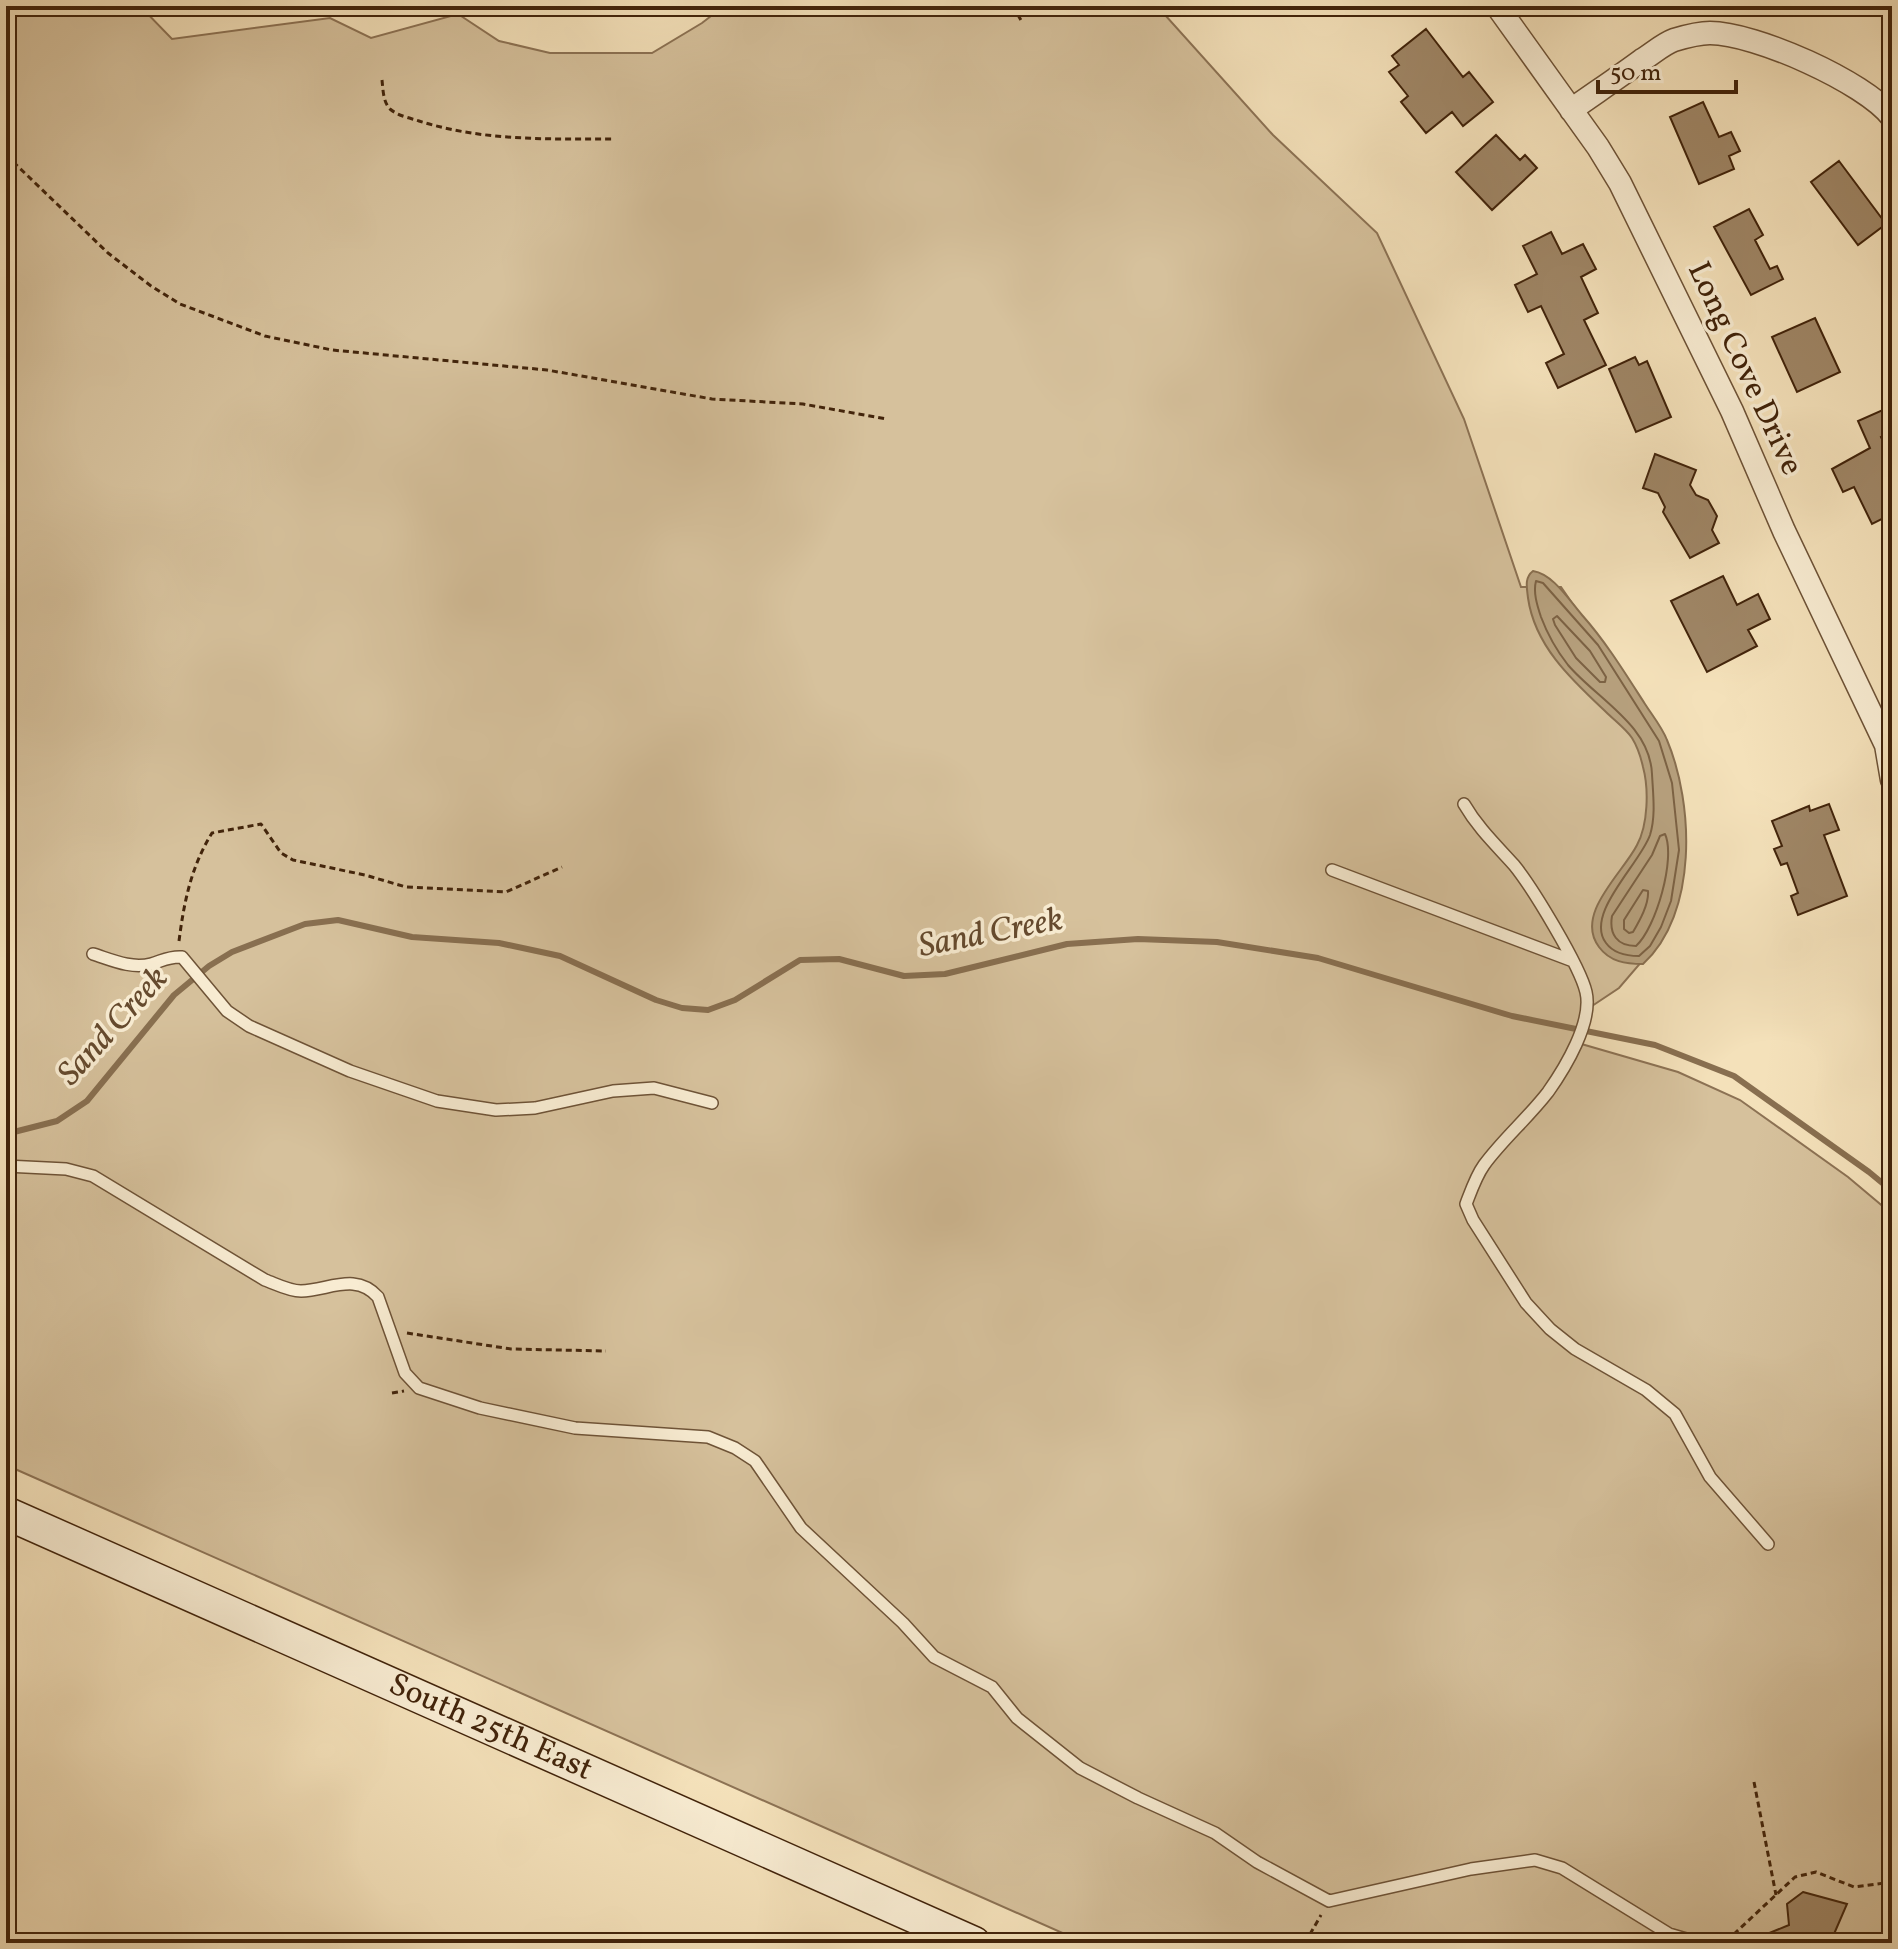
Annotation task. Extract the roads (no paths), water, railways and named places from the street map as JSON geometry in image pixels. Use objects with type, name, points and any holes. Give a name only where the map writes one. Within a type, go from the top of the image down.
[{"type":"main road","name":"South 25th East","points":[[6,1513],[974,1943]]},
{"type":"street","name":"Long Cove Drive","points":[[1497,6],[1620,183],[1732,411],[1784,531],[1886,745],[1892,780]]},
{"type":"street","points":[[1571,110],[1670,41],[1708,33],[1729,35],[1769,47],[1824,70],[1868,93],[1892,117]]},
{"type":"lane","points":[[1464,804],[1479,828],[1515,867],[1573,961],[1586,992],[1577,1043],[1564,1069],[1483,1166],[1466,1204],[1526,1303],[1550,1329],[1575,1349],[1646,1390],[1675,1414],[1710,1477],[1768,1544]]},
{"type":"lane","points":[[1332,870],[1573,961]]},
{"type":"lane","points":[[93,954],[129,965],[149,964],[171,956],[181,958],[227,1011],[249,1026],[350,1071],[437,1101],[496,1110],[535,1108],[613,1091],[654,1088],[712,1103]]},
{"type":"lane","points":[[6,1166],[66,1169],[93,1176],[265,1280],[288,1289],[300,1291],[350,1283],[363,1285],[378,1297],[405,1373],[419,1388],[480,1408],[575,1428],[708,1437],[735,1448],[755,1461],[801,1528],[903,1623],[934,1657],[992,1687],[1017,1718],[1080,1768],[1215,1833],[1257,1862],[1329,1901],[1471,1869],[1535,1860],[1562,1868],[1669,1934],[1700,1943]]},
{"type":"water","points":[[1533,571],[1560,588],[1591,625],[1662,730],[1676,766],[1686,826],[1682,888],[1674,917],[1661,943],[1643,964],[1619,961],[1603,952],[1593,934],[1592,921],[1603,894],[1641,837],[1647,796],[1641,760],[1629,735],[1557,662],[1538,632],[1527,587],[1527,580]]},
{"type":"waterway","name":"Sand Creek","points":[[6,1134],[57,1121],[87,1101],[174,995],[209,966],[232,952],[305,924],[338,920],[412,937],[499,943],[560,956],[656,1000],[682,1008],[708,1010],[735,1000],[800,960],[839,959],[904,976],[945,974],[1067,944],[1138,939],[1217,942],[1318,958],[1512,1016],[1655,1045],[1734,1076],[1892,1191]]}]
